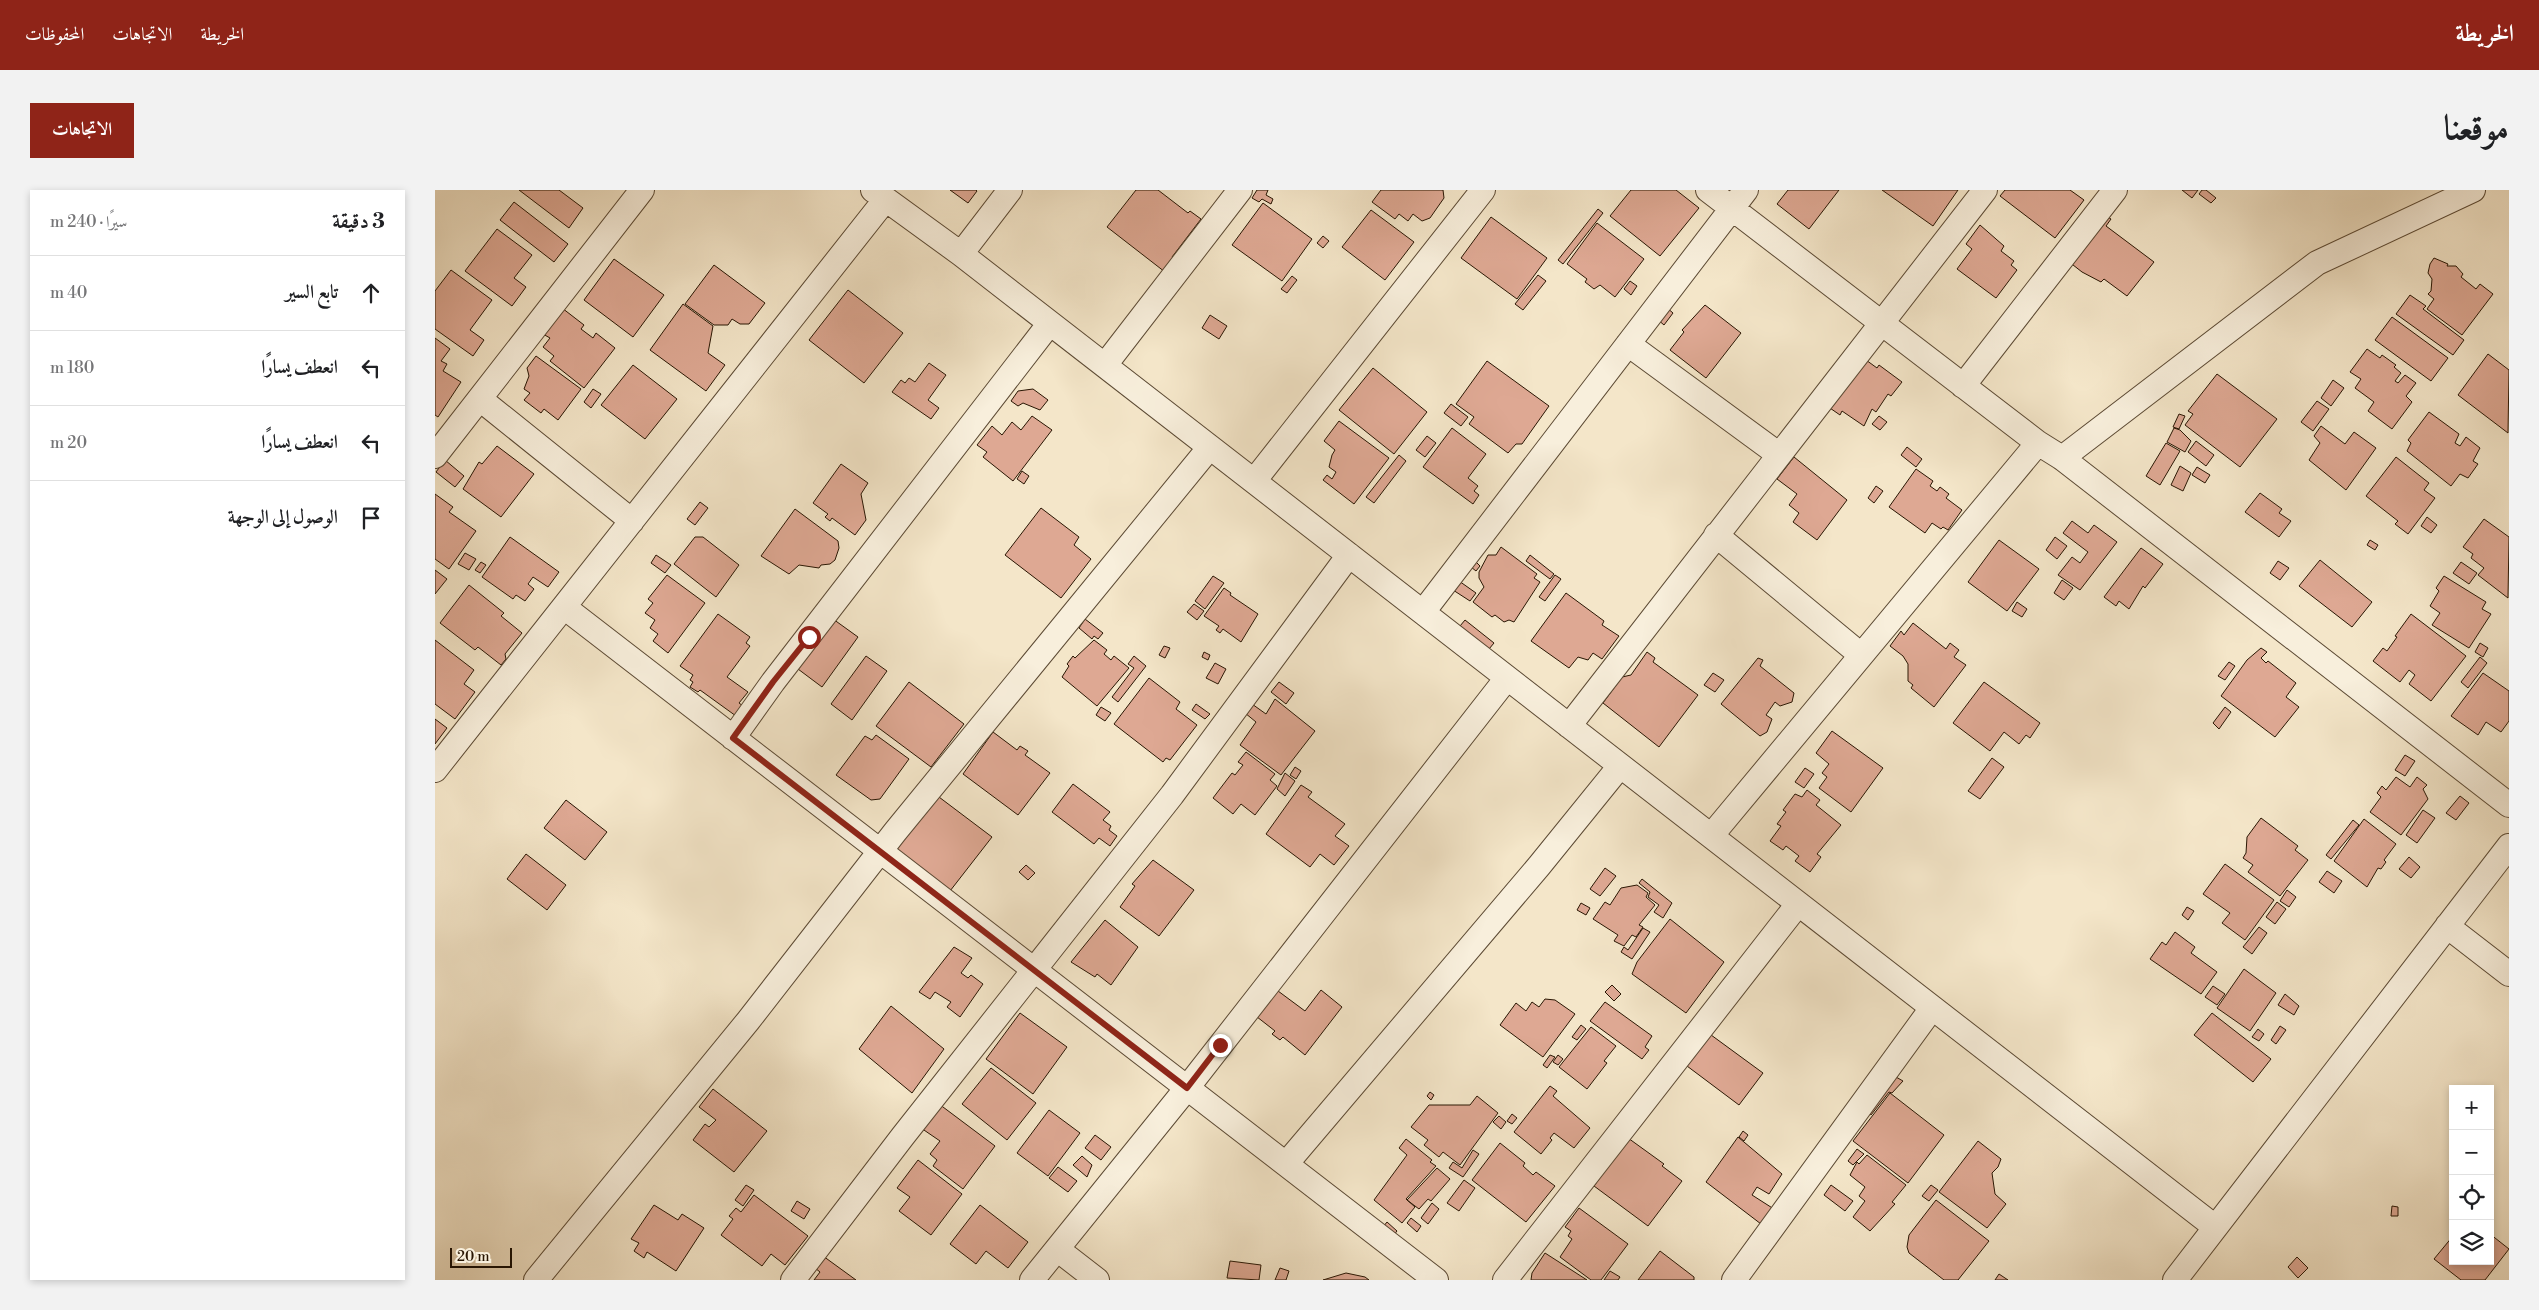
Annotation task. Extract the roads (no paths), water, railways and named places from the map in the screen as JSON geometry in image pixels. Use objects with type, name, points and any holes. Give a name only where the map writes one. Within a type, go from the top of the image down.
[{"type":"street","points":[[435,456],[641,190]]},
{"type":"street","points":[[961,254],[1010,190]]},
{"type":"street","points":[[1105,365],[1240,190]]},
{"type":"street","points":[[1254,481],[1483,190]]},
{"type":"street","points":[[1708,190],[1739,199],[1882,324],[2038,443],[2062,458],[2509,805]]},
{"type":"street","points":[[1569,726],[1778,454],[1882,324],[1985,190]]},
{"type":"street","points":[[1963,386],[2115,190]]},
{"type":"street","points":[[2062,458],[2317,264],[2473,190]]},
{"type":"street","points":[[435,770],[632,521],[879,195],[961,254],[1105,365],[2215,1227]]},
{"type":"street","points":[[1423,612],[1739,199]]},
{"type":"street","points":[[733,738],[773,682],[1050,323]]},
{"type":"street","points":[[1628,344],[1778,454]]},
{"type":"street","points":[[480,399],[632,521]]},
{"type":"street","points":[[1711,836],[2038,443]]},
{"type":"street","points":[[536,1280],[748,1021],[880,852],[1210,447]]},
{"type":"street","points":[[1716,535],[1861,655]]},
{"type":"street","points":[[793,1280],[903,1136],[1172,796],[1349,555]]},
{"type":"street","points":[[564,607],[1436,1280]]},
{"type":"street","points":[[1032,1280],[1187,1088],[1507,678]]},
{"type":"street","points":[[1286,1164],[1539,866],[1620,766]]},
{"type":"street","points":[[2175,1280],[2509,846]]},
{"type":"street","points":[[1505,1280],[1798,904]]},
{"type":"street","points":[[2447,926],[2509,974]]},
{"type":"street","points":[[1734,1280],[1932,1008]]},
{"type":"street","points":[[1057,1249],[1097,1280]]}]
